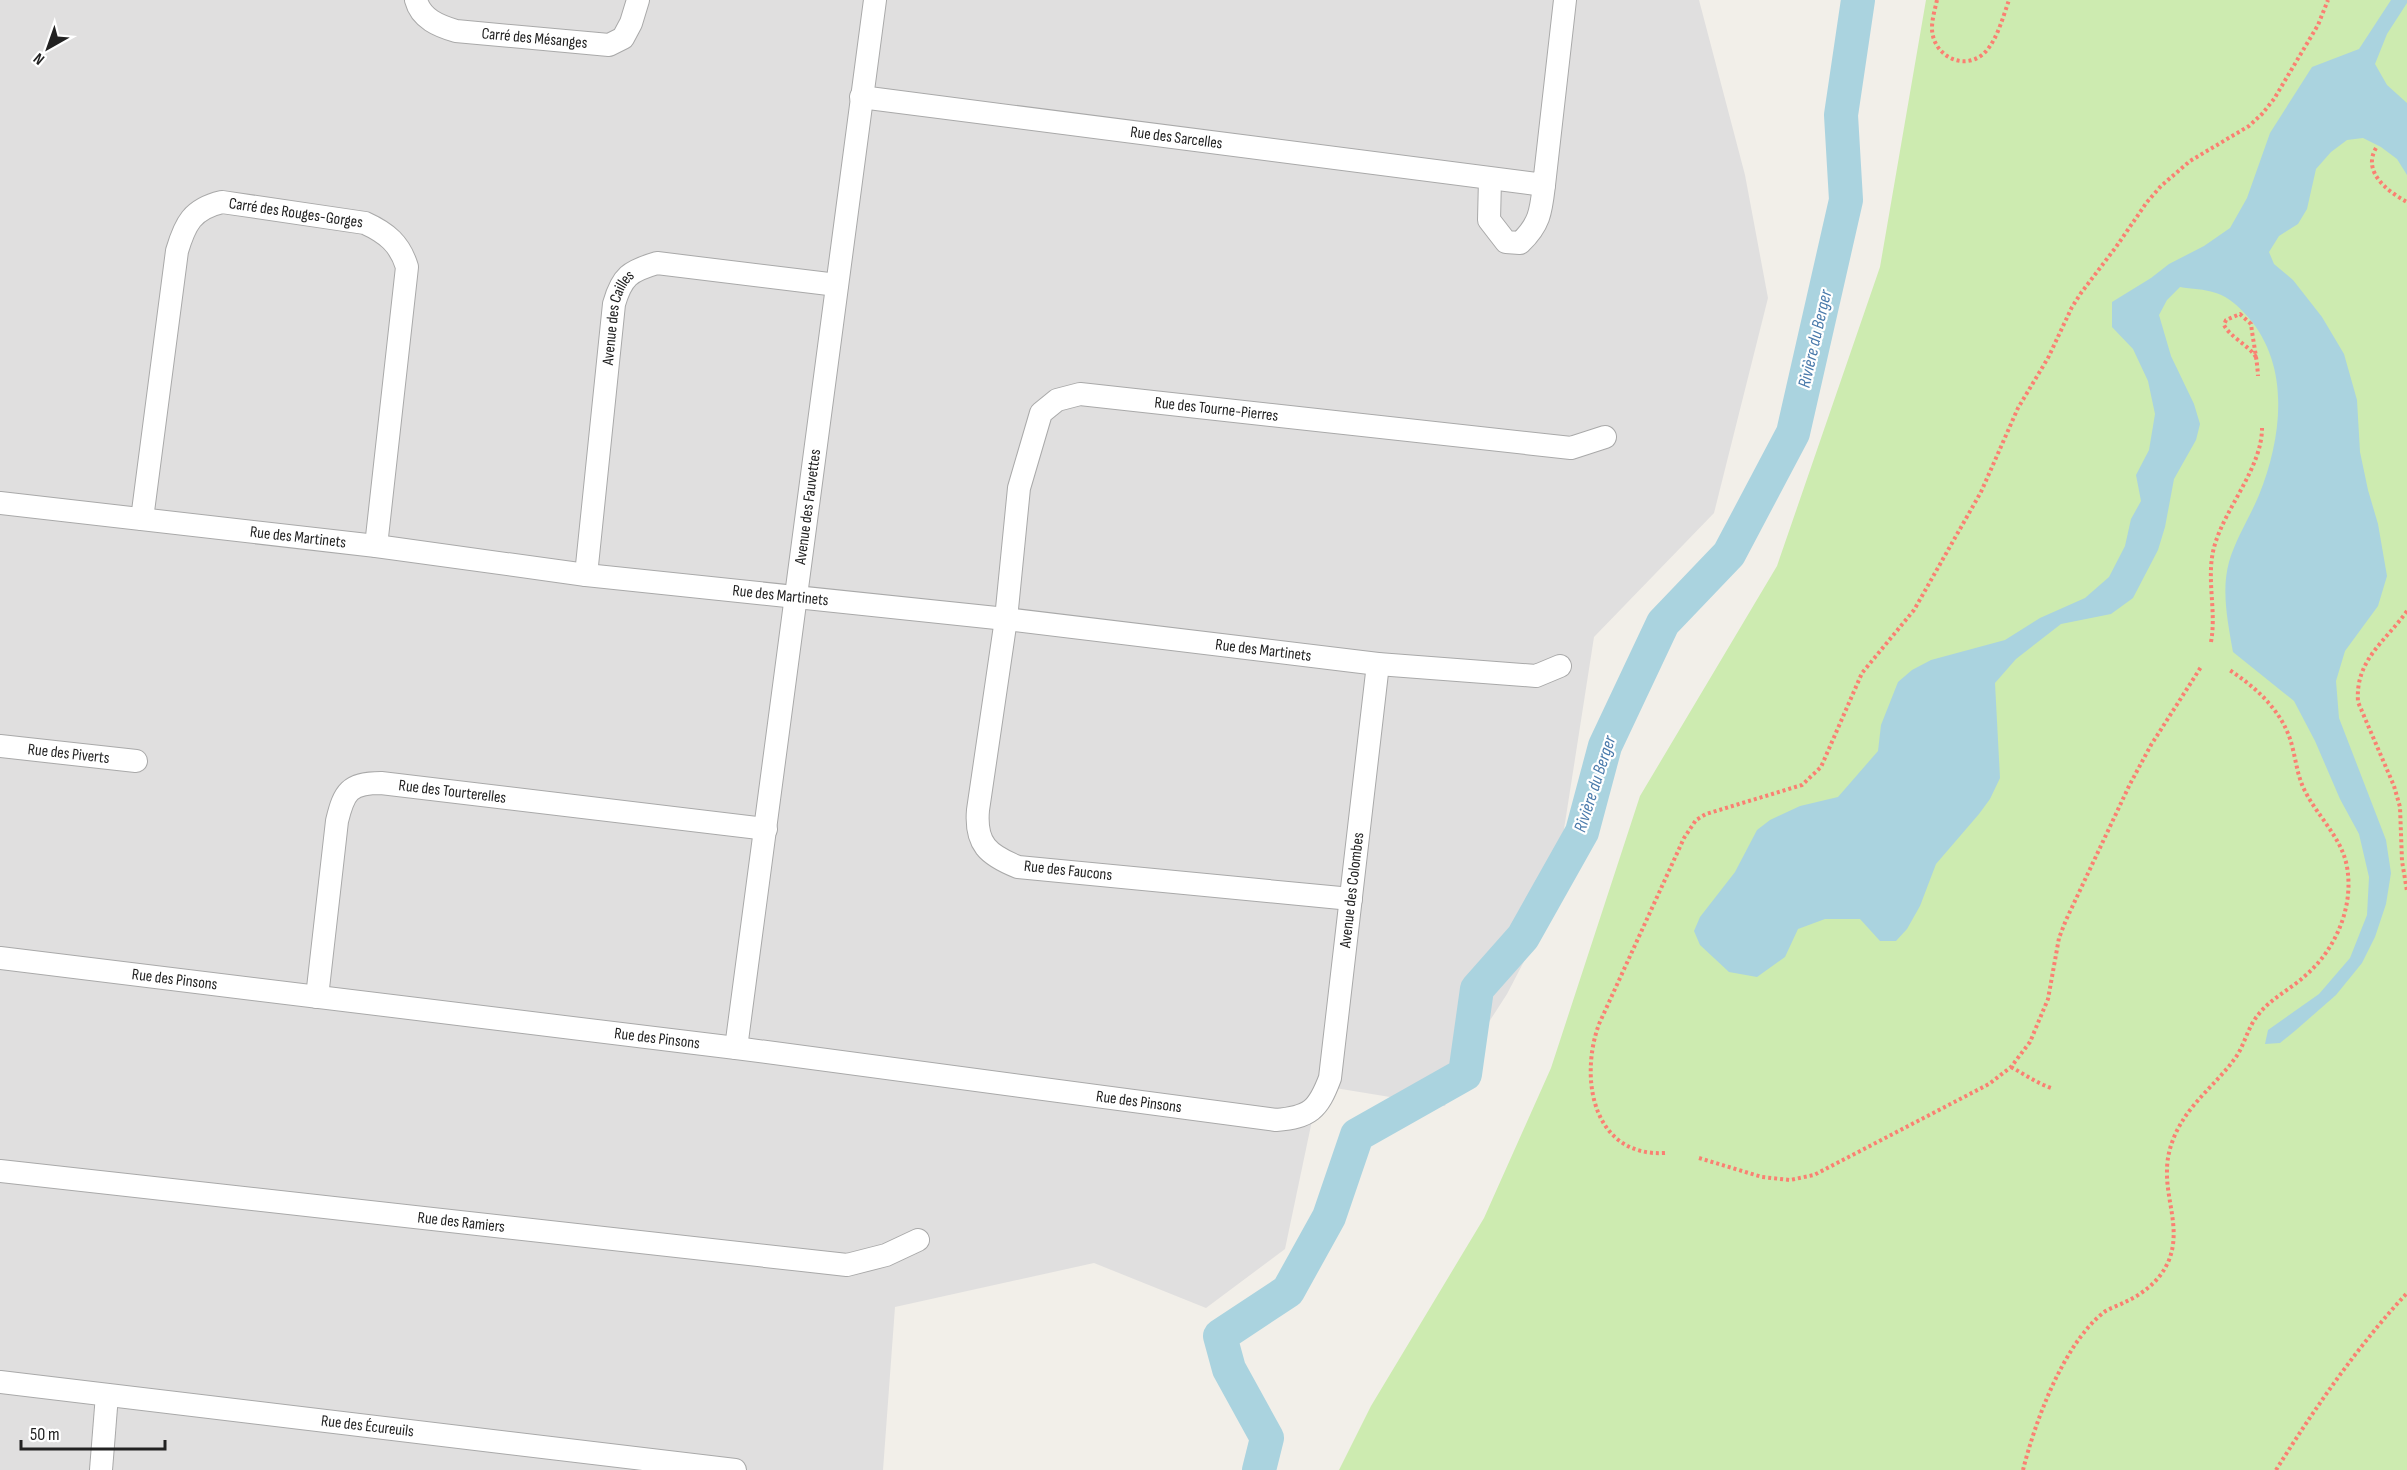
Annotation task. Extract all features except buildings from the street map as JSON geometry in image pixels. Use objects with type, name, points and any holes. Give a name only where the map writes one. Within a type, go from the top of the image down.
[{"type":"street","name":"Carré des Mésanges","points":[[416,0],[424,16],[438,25],[456,31],[609,45],[623,38],[631,23],[638,0]]},
{"type":"street","name":"Avenue des Fauvettes","points":[[736,1048],[875,0]]},
{"type":"street","points":[[1490,179],[1489,220],[1506,242],[1520,243],[1532,231],[1541,214],[1565,0]]},
{"type":"street","name":"Rue des Sarcelles","points":[[861,97],[1544,185]]},
{"type":"street","name":"Carré des Rouges-Gorges","points":[[142,519],[177,251],[192,216],[205,206],[222,202],[365,223],[382,231],[403,252],[407,267],[376,546]]},
{"type":"street","name":"Avenue des Cailles","points":[[586,575],[614,304],[624,278],[638,268],[657,263],[837,285]]},
{"type":"street","name":"Rue des Tourne-Pierres","points":[[1006,619],[1019,488],[1041,413],[1058,400],[1080,394],[1571,448],[1605,437]]},
{"type":"street","name":"Rue des Martinets","points":[[0,503],[376,546],[586,575],[1006,619],[1378,664],[1536,676],[1560,666]]},
{"type":"street","name":"Rue des Faucons","points":[[1006,619],[977,826],[983,845],[998,859],[1018,867],[1351,899]]},
{"type":"street","name":"Avenue des Colombes","points":[[1312,1112],[1323,1099],[1330,1078],[1378,664]]},
{"type":"street","name":"Rue des Piverts","points":[[0,746],[136,761]]},
{"type":"street","name":"Rue des Tourterelles","points":[[317,997],[337,821],[341,802],[351,788],[365,783],[381,783],[766,829]]},
{"type":"street","name":"Rue des Pinsons","points":[[0,958],[736,1048],[1276,1120],[1297,1118],[1312,1112]]},
{"type":"street","name":"Rue des Ramiers","points":[[0,1171],[847,1265],[886,1255],[918,1240]]},
{"type":"street","name":"Rue des Écureuils","points":[[0,1382],[735,1470]]},
{"type":"street","points":[[100,1470],[107,1395]]},
{"type":"path","points":[[1937,0],[1932,27],[1934,41],[1941,51],[1954,61],[1969,62],[1984,54],[1995,35],[2009,0]]},
{"type":"path","points":[[1665,1153],[1637,1151],[1622,1143],[1609,1131],[1600,1116],[1593,1095],[1590,1061],[1592,1042],[1599,1024],[1684,838],[1696,820],[1706,814],[1802,785],[1821,766],[1834,741],[1858,679],[1914,610],[1981,492],[2018,408],[2048,358],[2081,293],[2147,201],[2161,186],[2190,161],[2239,132],[2262,114],[2274,99],[2318,25],[2328,0]]},
{"type":"path","points":[[2376,148],[2371,157],[2372,170],[2387,189],[2407,202]]},
{"type":"path","points":[[2256,357],[2245,343],[2227,331],[2224,325],[2226,320],[2240,314],[2251,324],[2256,357],[2258,376]]},
{"type":"path","points":[[2211,642],[2214,608],[2211,566],[2214,545],[2255,456],[2262,428]]},
{"type":"path","points":[[2407,611],[2374,650],[2363,668],[2357,688],[2361,710],[2394,786],[2400,807],[2402,861],[2407,891]]},
{"type":"path","points":[[1699,1158],[1762,1177],[1790,1180],[1814,1175],[1989,1084],[2011,1067],[2030,1042],[2040,1022],[2048,999],[2059,938],[2118,808],[2151,745],[2201,667]]},
{"type":"path","points":[[2022,1470],[2032,1435],[2055,1382],[2075,1347],[2104,1312],[2134,1298],[2153,1284],[2169,1261],[2175,1232],[2167,1170],[2173,1138],[2184,1118],[2235,1059],[2257,1015],[2280,993],[2307,974],[2331,945],[2348,904],[2347,866],[2333,835],[2302,786],[2289,736],[2279,715],[2260,694],[2228,669]]},
{"type":"path","points":[[2011,1067],[2025,1073],[2039,1084],[2051,1088]]},
{"type":"path","points":[[2276,1470],[2331,1386],[2376,1327],[2407,1293]]},
{"type":"shaded area","points":[[0,0],[1699,0],[1745,175],[1768,298],[1714,513],[1594,637],[1560,855],[1561,890],[1507,994],[1458,1070],[1445,1106],[1329,1087],[1314,1111],[1285,1249],[1206,1308],[1094,1263],[895,1307],[883,1470],[0,1470]]},
{"type":"green space","points":[[1926,0],[2407,0],[2407,1470],[1339,1470],[1371,1406],[1484,1218],[1551,1068],[1640,796],[1777,566],[1880,267]]},
{"type":"water","points":[[2391,0],[2407,0],[2407,3],[2387,34],[2375,64],[2387,85],[2407,103],[2407,175],[2397,159],[2381,147],[2363,138],[2347,140],[2331,152],[2316,169],[2307,209],[2298,224],[2279,236],[2269,252],[2274,264],[2293,280],[2322,317],[2344,354],[2357,400],[2360,452],[2378,524],[2387,576],[2378,606],[2345,651],[2336,681],[2339,718],[2386,840],[2391,873],[2386,904],[2375,937],[2362,963],[2336,995],[2296,1030],[2280,1043],[2265,1044],[2268,1030],[2319,994],[2350,958],[2367,915],[2369,877],[2359,834],[2294,701],[2233,652],[2226,607],[2227,573],[2235,544],[2259,495],[2273,450],[2278,403],[2271,357],[2262,336],[2234,303],[2212,292],[2180,287],[2167,300],[2159,315],[2171,356],[2194,404],[2200,424],[2196,440],[2174,479],[2158,550],[2133,598],[2111,614],[2061,624],[2016,659],[1995,683],[2000,778],[1990,799],[1979,814],[1936,864],[1920,906],[1907,929],[1896,941],[1880,941],[1860,919],[1825,919],[1798,929],[1785,957],[1757,977],[1729,972],[1700,945],[1694,931],[1700,917],[1735,872],[1757,830],[1770,820],[1800,806],[1838,797],[1878,751],[1881,725],[1898,682],[1912,670],[1931,660],[2005,640],[2040,618],[2085,598],[2109,577],[2125,546],[2131,519],[2141,501],[2136,475],[2149,450],[2155,414],[2148,381],[2133,349],[2112,327],[2112,302],[2169,264],[2204,246],[2230,228],[2247,198],[2270,133],[2312,67],[2359,49]]},
{"type":"waterway","name":"Rivière du Berger","points":[[1259,1470],[1267,1438],[1229,1369],[1220,1336],[1288,1291],[1329,1217],[1357,1135],[1465,1074],[1477,989],[1523,937],[1582,832],[1605,746],[1663,623],[1729,554],[1793,433],[1846,200],[1841,115],[1858,0]]}]
